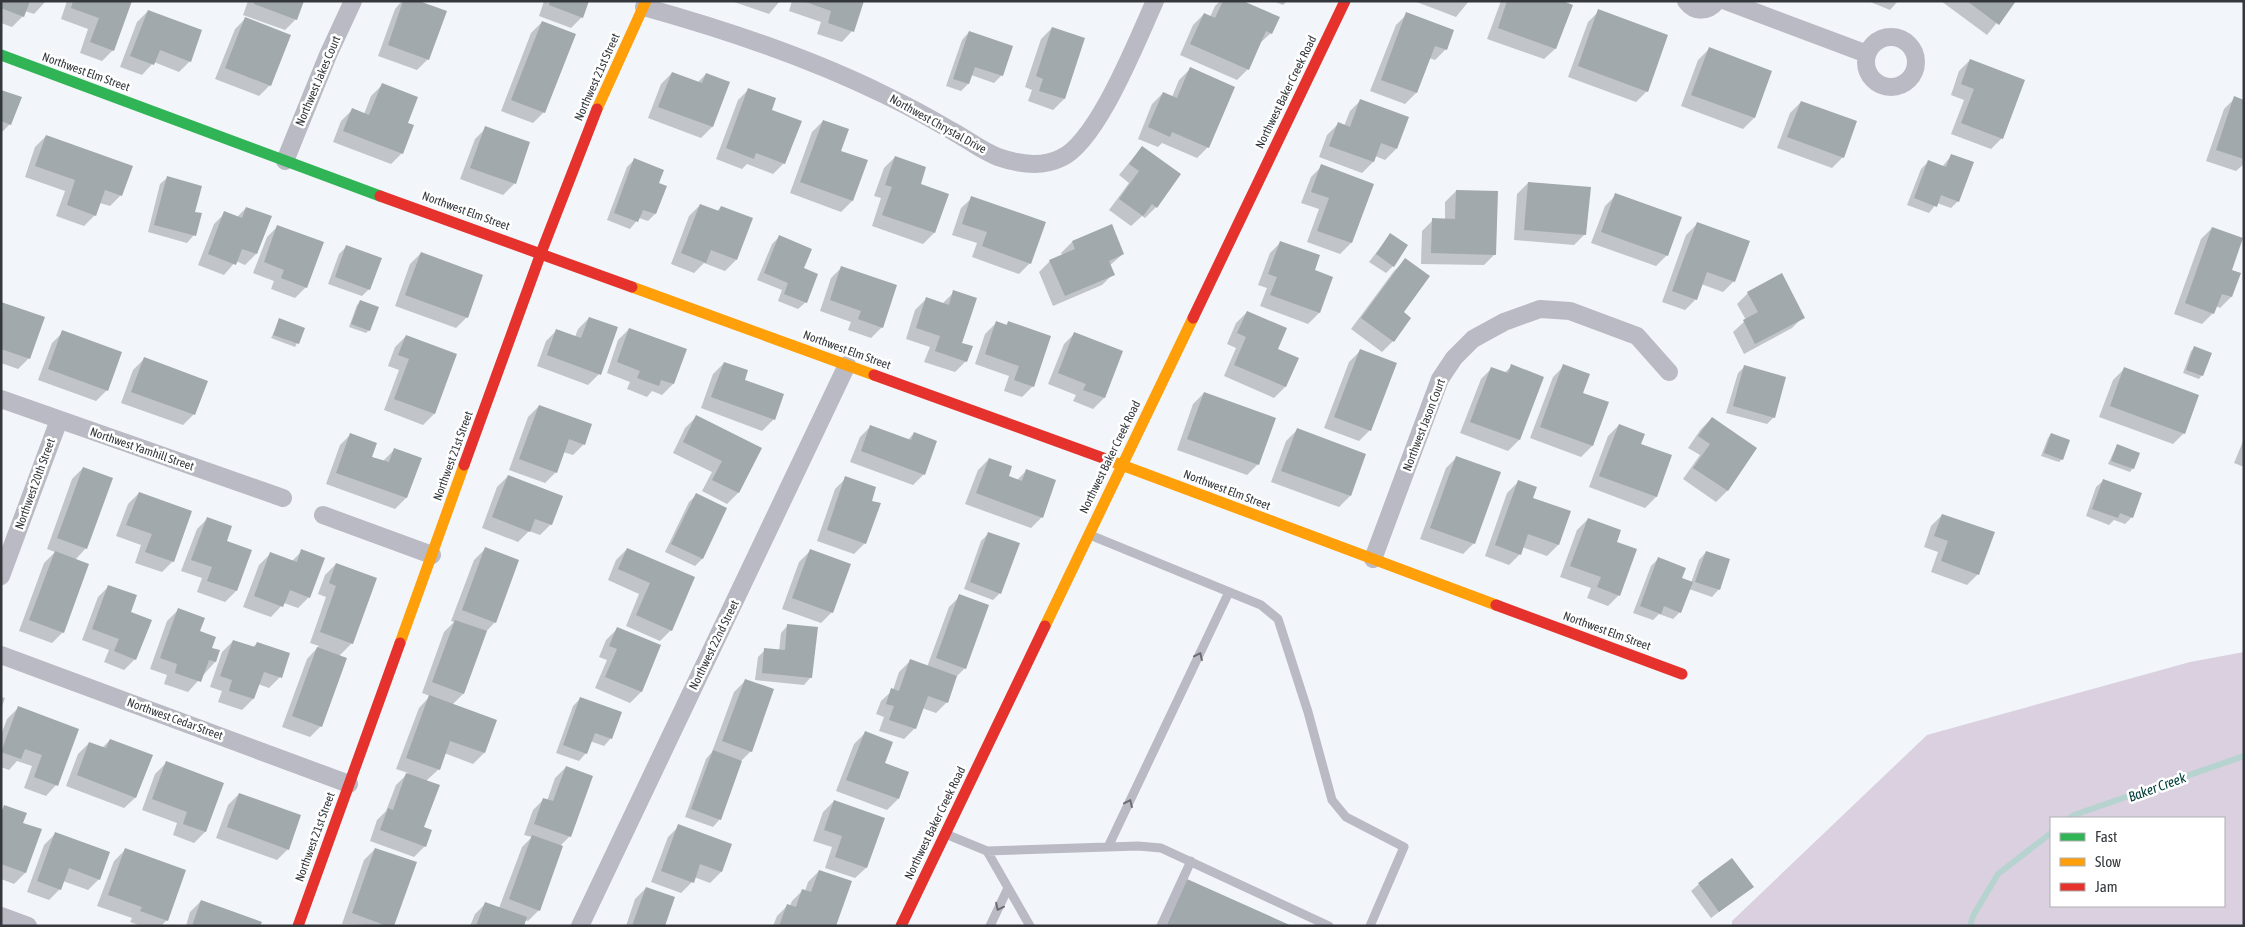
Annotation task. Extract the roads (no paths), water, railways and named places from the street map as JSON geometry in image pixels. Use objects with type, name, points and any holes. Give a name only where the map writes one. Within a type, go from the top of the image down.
[{"type":"street","name":"Northwest Jakes Court","points":[[285,161],[328,55],[353,1]]},
{"type":"street","name":"Northwest Chrystal Drive","points":[[645,4],[762,43],[886,95],[929,117],[996,156],[1019,163],[1040,164],[1061,158],[1076,148],[1086,136],[1103,111],[1155,1]]},
{"type":"street","name":"Northwest Baker Creek Road","points":[[901,926],[1345,1]]},
{"type":"street","points":[[1686,1],[1696,10],[1712,7],[1717,1]]},
{"type":"street","points":[[1726,1],[1867,54]]},
{"type":"street","name":"Northwest 21st Street","points":[[298,926],[541,253],[590,125],[645,4]]},
{"type":"street","name":"Northwest Elm Street","points":[[1,56],[1122,465],[1682,674]]},
{"type":"street","name":"Northwest Jason Court","points":[[1373,559],[1440,379],[1454,358],[1473,339],[1504,322],[1540,308],[1570,311],[1637,336],[1669,372]]},
{"type":"street","name":"Northwest 22nd Street","points":[[580,926],[847,365]]},
{"type":"street","name":"Northwest Yamhill Street","points":[[1,399],[283,498]]},
{"type":"street","name":"Northwest 20th Street","points":[[1,576],[59,420]]},
{"type":"street","points":[[323,515],[432,555]]},
{"type":"street","name":"Northwest Cedar Street","points":[[1,655],[349,784]]},
{"type":"street","points":[[1,916],[28,926]]},
{"type":"lane","points":[[1088,534],[1261,605],[1278,619],[1310,721],[1332,800],[1346,817],[1404,847],[1370,926]]},
{"type":"lane","points":[[1108,847],[1229,592]]},
{"type":"lane","points":[[945,834],[986,851],[1138,846],[1160,848],[1329,926]]},
{"type":"lane","points":[[986,851],[1030,926]]},
{"type":"lane","points":[[1161,926],[1191,861]]},
{"type":"lane","points":[[990,926],[1008,888]]},
{"type":"waterway","name":"Baker Creek","points":[[2071,817],[2244,756]]},
{"type":"waterway","name":"Baker Creek","points":[[1970,926],[1973,916],[1998,874],[2050,834]]}]
